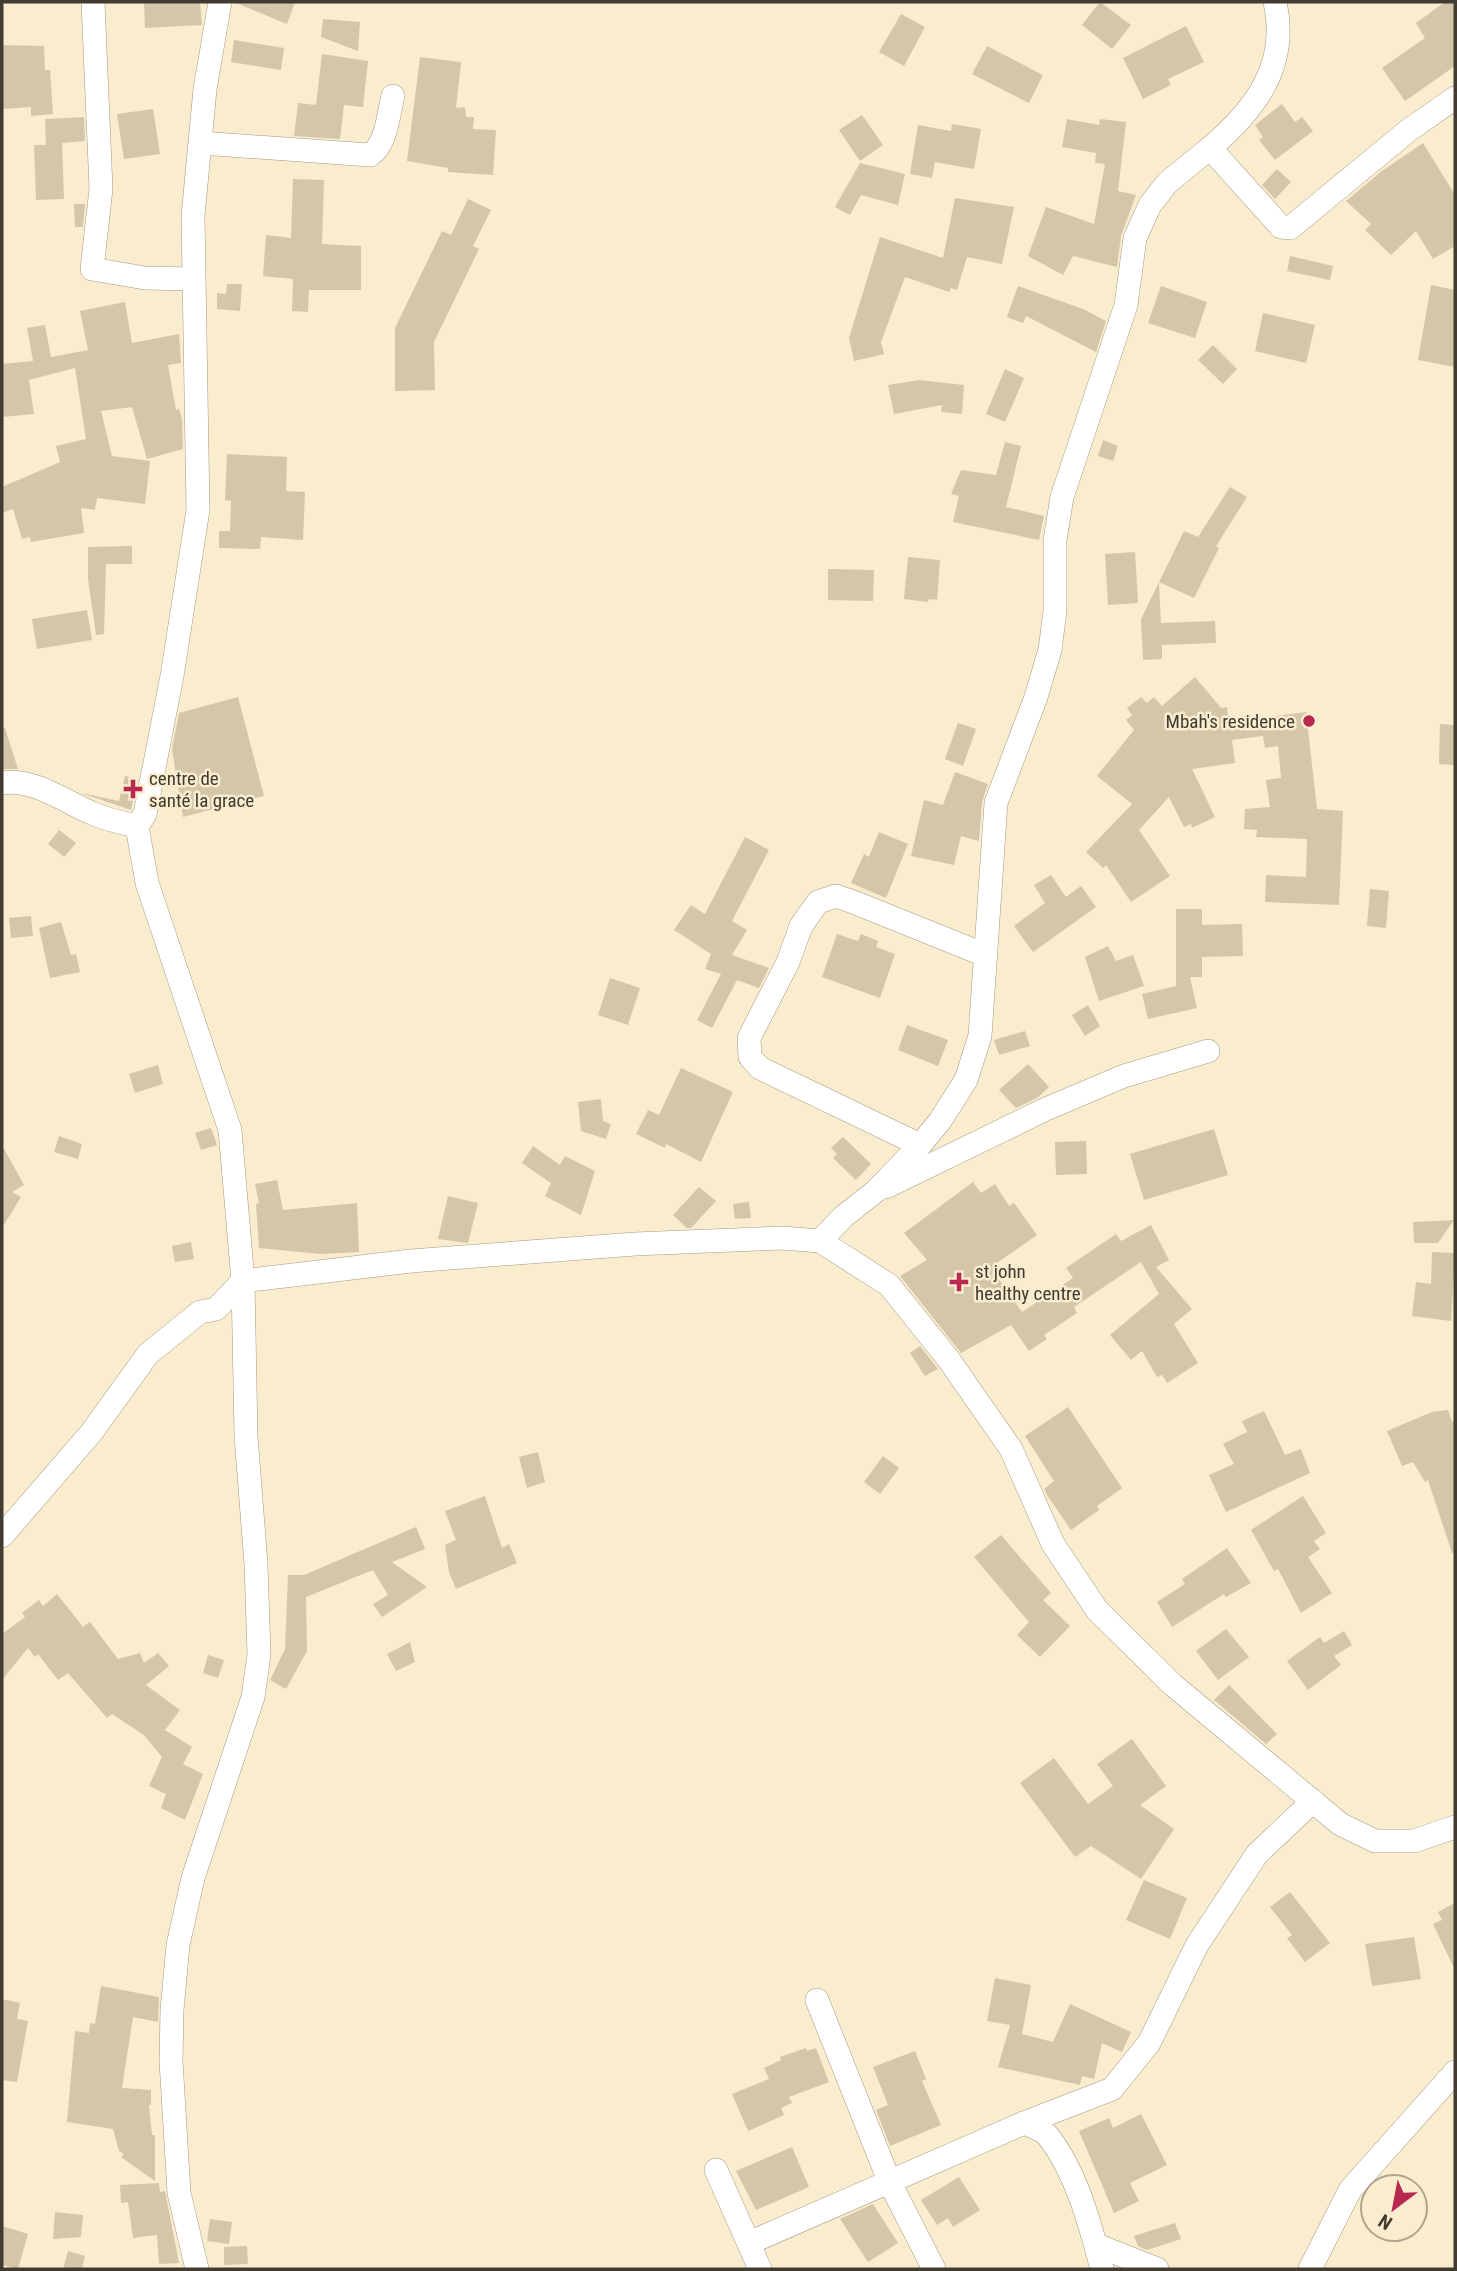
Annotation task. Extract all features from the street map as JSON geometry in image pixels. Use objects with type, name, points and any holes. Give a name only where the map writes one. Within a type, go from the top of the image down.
[{"type":"street","points":[[93,2],[101,189],[92,268],[145,278],[193,279]]},
{"type":"street","points":[[197,2269],[179,2193],[171,2061],[177,1945],[193,1878],[253,1697],[259,1656],[243,1382],[243,1281],[230,1130],[147,883],[137,826],[145,814],[172,676],[198,510],[192,216],[205,89],[220,2]]},
{"type":"street","points":[[820,1241],[844,1216],[876,1191],[919,1145],[940,1121],[966,1080],[980,1036],[996,834],[996,803],[1036,697],[1050,650],[1055,611],[1055,540],[1062,497],[1126,305],[1135,238],[1150,205],[1167,183],[1252,109],[1268,83],[1278,50],[1275,2]]},
{"type":"street","points":[[201,143],[370,155],[378,150],[382,140],[393,96]]},
{"type":"street","points":[[1210,148],[1281,227],[1290,228],[1409,130],[1455,98]]},
{"type":"street","points":[[2,783],[10,781],[47,791],[98,816],[137,826]]},
{"type":"street","points":[[919,1145],[760,1068],[750,1057],[749,1038],[788,962],[801,926],[818,902],[836,896],[856,902],[985,955]]},
{"type":"street","points":[[876,1191],[1057,1104],[1124,1076],[1208,1051]]},
{"type":"street","points":[[2,1536],[91,1433],[148,1354],[200,1312],[216,1309],[243,1281],[411,1261],[635,1244],[782,1238],[820,1241],[889,1285],[949,1360],[1011,1449],[1053,1544],[1097,1610],[1173,1685],[1340,1824],[1375,1841],[1414,1841],[1455,1827]]},
{"type":"street","points":[[749,2243],[1024,2123],[1112,2089],[1149,2043],[1197,1945],[1257,1854],[1313,1801]]},
{"type":"street","points":[[817,2000],[890,2183],[934,2269]]},
{"type":"street","points":[[1310,2269],[1350,2190],[1455,2072]]},
{"type":"street","points":[[1024,2123],[1046,2134],[1084,2208],[1102,2269]]},
{"type":"street","points":[[716,2170],[760,2269]]},
{"type":"street","points":[[1096,2245],[1157,2269]]},
{"type":"building","points":[[144,2],[200,2],[202,25],[145,28]]},
{"type":"building","points":[[234,2],[295,2],[287,24]]},
{"type":"building","points":[[1100,2],[1131,25],[1112,49],[1082,25]]},
{"type":"building","points":[[1445,2],[1455,2],[1455,66],[1405,101],[1382,68],[1425,38],[1416,23]]},
{"type":"building","points":[[901,14],[925,27],[904,66],[879,52]]},
{"type":"building","points":[[323,19],[360,22],[358,51],[321,37]]},
{"type":"building","points":[[1186,26],[1204,62],[1168,79],[1171,85],[1143,99],[1123,58]]},
{"type":"building","points":[[234,40],[284,48],[281,70],[231,62]]},
{"type":"building","points":[[2,45],[44,46],[45,70],[50,70],[53,114],[31,116],[31,107],[2,109]]},
{"type":"building","points":[[987,46],[1043,75],[1029,103],[972,74]]},
{"type":"building","points":[[322,54],[368,61],[363,107],[344,105],[340,139],[294,136],[298,103],[316,105]]},
{"type":"building","points":[[420,57],[461,62],[456,108],[465,107],[466,117],[474,117],[473,129],[496,130],[493,175],[448,172],[448,168],[407,161]]},
{"type":"building","points":[[1282,104],[1295,122],[1302,117],[1313,131],[1275,160],[1259,140],[1263,137],[1255,125]]},
{"type":"building","points":[[153,109],[160,154],[124,159],[117,114]]},
{"type":"building","points":[[862,115],[883,145],[860,161],[839,130]]},
{"type":"building","points":[[84,117],[85,141],[62,143],[64,199],[36,200],[34,145],[46,145],[45,119]]},
{"type":"building","points":[[1067,119],[1099,125],[1100,119],[1126,122],[1118,191],[1136,195],[1121,236],[1117,267],[1073,256],[1063,275],[1028,256],[1046,207],[1094,224],[1105,164],[1095,163],[1096,153],[1062,147]]},
{"type":"building","points":[[952,124],[981,129],[974,169],[935,162],[932,178],[910,174],[918,125],[951,131]]},
{"type":"building","points":[[1423,143],[1455,195],[1455,246],[1433,259],[1416,231],[1391,255],[1365,230],[1371,224],[1346,201],[1382,171]]},
{"type":"building","points":[[860,163],[905,174],[898,205],[861,195],[850,215],[835,207]]},
{"type":"building","points":[[1277,169],[1291,182],[1275,199],[1262,185]]},
{"type":"building","points":[[293,179],[324,180],[322,244],[361,246],[361,290],[309,290],[308,312],[292,311],[293,279],[263,276],[266,235],[291,238]]},
{"type":"building","points":[[955,198],[1014,207],[1002,264],[967,257],[957,290],[951,288],[949,292],[905,277],[881,342],[884,354],[854,361],[849,338],[880,237],[943,258]]},
{"type":"building","points":[[468,199],[491,210],[473,246],[479,249],[434,342],[435,390],[395,391],[395,328],[442,231],[451,235]]},
{"type":"building","points":[[74,204],[85,204],[83,227],[75,227]]},
{"type":"building","points":[[1290,256],[1333,266],[1330,280],[1287,271]]},
{"type":"building","points":[[227,284],[242,284],[240,311],[217,309],[217,293],[226,294]]},
{"type":"building","points":[[1431,285],[1455,290],[1455,367],[1418,360]]},
{"type":"building","points":[[1018,286],[1083,309],[1106,321],[1096,352],[1026,316],[1023,323],[1007,317]]},
{"type":"building","points":[[1161,286],[1207,302],[1195,338],[1148,323]]},
{"type":"building","points":[[125,302],[132,343],[179,334],[181,363],[168,365],[176,410],[179,409],[182,419],[183,449],[147,459],[132,407],[101,411],[112,456],[150,461],[145,504],[97,498],[95,510],[81,508],[84,533],[31,542],[30,537],[22,539],[13,509],[2,513],[2,487],[60,462],[56,446],[86,439],[75,368],[29,380],[34,414],[2,417],[2,364],[33,361],[27,328],[45,325],[51,357],[88,350],[80,311]]},
{"type":"building","points":[[1263,313],[1315,325],[1306,363],[1255,351]]},
{"type":"building","points":[[1213,345],[1237,369],[1223,384],[1198,360]]},
{"type":"building","points":[[1005,369],[1024,378],[1005,422],[986,414]]},
{"type":"building","points":[[919,380],[964,385],[962,414],[941,412],[942,405],[894,414],[888,385]]},
{"type":"building","points":[[1103,440],[1118,446],[1113,461],[1098,456]]},
{"type":"building","points":[[1005,442],[1021,446],[1006,507],[1044,516],[1039,540],[953,522],[959,496],[951,494],[961,470],[996,475]]},
{"type":"building","points":[[227,454],[287,457],[286,491],[305,492],[303,540],[261,537],[260,549],[219,548],[219,531],[230,531],[231,501],[225,500]]},
{"type":"building","points":[[1230,487],[1247,497],[1216,546],[1219,548],[1194,598],[1159,582],[1184,531],[1198,537]]},
{"type":"building","points":[[132,546],[132,564],[106,564],[104,634],[96,635],[88,579],[88,547]]},
{"type":"building","points":[[1135,552],[1138,603],[1108,605],[1105,554]]},
{"type":"building","points":[[908,557],[940,560],[937,600],[929,599],[928,602],[904,599]]},
{"type":"building","points":[[828,569],[874,570],[873,601],[828,600]]},
{"type":"building","points":[[1159,582],[1161,623],[1215,621],[1216,643],[1162,645],[1162,659],[1143,660],[1141,619]]},
{"type":"building","points":[[87,610],[92,640],[37,649],[32,619]]},
{"type":"building","points":[[1195,677],[1221,708],[1227,707],[1229,722],[1306,712],[1317,809],[1343,811],[1339,905],[1265,902],[1266,875],[1306,877],[1307,839],[1256,837],[1257,830],[1244,829],[1245,809],[1270,807],[1266,780],[1281,778],[1278,746],[1265,748],[1263,736],[1232,740],[1235,763],[1192,769],[1215,817],[1192,828],[1191,824],[1184,827],[1169,797],[1139,830],[1170,876],[1131,902],[1106,865],[1103,868],[1086,852],[1132,804],[1097,776],[1134,730],[1126,720],[1132,715],[1127,708],[1141,697],[1147,703],[1154,697],[1162,706]]},
{"type":"building","points":[[238,697],[264,796],[183,817],[172,749],[179,713]]},
{"type":"building","points":[[958,723],[976,729],[963,766],[945,759]]},
{"type":"building","points":[[1440,724],[1455,725],[1455,765],[1439,764]]},
{"type":"building","points":[[2,728],[5,728],[18,769],[2,769]]},
{"type":"building","points":[[955,772],[988,784],[982,802],[979,841],[961,836],[954,865],[911,856],[924,800],[943,805]]},
{"type":"building","points":[[125,776],[138,779],[131,810],[81,793],[119,801]]},
{"type":"building","points":[[59,830],[76,843],[64,857],[48,844]]},
{"type":"building","points":[[879,832],[908,844],[886,898],[851,883],[864,854],[869,857]]},
{"type":"building","points":[[745,837],[769,850],[732,921],[747,930],[732,955],[769,968],[759,988],[737,980],[712,1028],[697,1020],[721,974],[705,969],[711,954],[674,930],[691,905],[705,914]]},
{"type":"building","points":[[1051,875],[1066,897],[1081,886],[1096,907],[1033,952],[1014,926],[1045,903],[1034,885]]},
{"type":"building","points":[[1370,889],[1389,891],[1386,928],[1367,926]]},
{"type":"building","points":[[1176,909],[1202,909],[1202,925],[1242,924],[1243,956],[1202,957],[1202,977],[1190,977],[1197,1008],[1148,1019],[1142,994],[1176,986]]},
{"type":"building","points":[[31,916],[33,936],[11,938],[9,918]]},
{"type":"building","points":[[61,922],[71,955],[76,954],[80,972],[50,978],[39,928]]},
{"type":"building","points":[[837,934],[858,941],[861,934],[878,941],[876,947],[895,954],[880,998],[822,977]]},
{"type":"building","points":[[1108,946],[1116,961],[1133,955],[1144,986],[1099,1001],[1085,957]]},
{"type":"building","points":[[610,978],[640,988],[628,1025],[598,1015]]},
{"type":"building","points":[[1088,1005],[1100,1026],[1085,1036],[1072,1015]]},
{"type":"building","points":[[907,1025],[948,1040],[938,1066],[898,1050]]},
{"type":"building","points":[[1025,1031],[1030,1046],[999,1055],[994,1040]]},
{"type":"building","points":[[1028,1064],[1049,1087],[1037,1098],[1016,1108],[999,1090]]},
{"type":"building","points":[[158,1065],[163,1084],[135,1093],[129,1074]]},
{"type":"building","points":[[681,1068],[733,1092],[701,1162],[666,1144],[665,1148],[636,1134],[648,1110],[659,1115]]},
{"type":"building","points":[[601,1099],[603,1121],[611,1124],[606,1139],[581,1131],[578,1102]]},
{"type":"building","points":[[211,1128],[217,1145],[201,1150],[195,1133]]},
{"type":"building","points":[[1214,1129],[1228,1175],[1144,1200],[1130,1154]]},
{"type":"building","points":[[59,1136],[82,1144],[78,1159],[54,1152]]},
{"type":"building","points":[[843,1137],[871,1164],[856,1180],[833,1158],[837,1154],[831,1148]]},
{"type":"building","points":[[1086,1141],[1087,1174],[1056,1175],[1055,1142]]},
{"type":"building","points":[[2,1145],[24,1185],[12,1192],[21,1197],[2,1228]]},
{"type":"building","points":[[533,1146],[560,1165],[565,1156],[595,1171],[581,1215],[545,1196],[551,1183],[522,1163]]},
{"type":"building","points":[[277,1180],[283,1210],[357,1203],[359,1252],[320,1254],[259,1248],[256,1204],[259,1203],[255,1184]]},
{"type":"building","points":[[973,1182],[981,1193],[995,1184],[1009,1206],[1014,1203],[1037,1235],[994,1265],[999,1272],[996,1275],[1022,1312],[1073,1278],[1066,1268],[1116,1234],[1121,1241],[1151,1225],[1169,1260],[1156,1267],[1192,1309],[1174,1324],[1198,1363],[1167,1383],[1162,1375],[1157,1377],[1142,1351],[1131,1360],[1110,1335],[1159,1294],[1141,1262],[1074,1307],[1077,1313],[1044,1335],[1047,1339],[1029,1351],[1011,1325],[961,1353],[900,1276],[927,1260],[904,1233]]},
{"type":"building","points":[[699,1187],[716,1201],[691,1228],[687,1228],[673,1215]]},
{"type":"building","points":[[448,1196],[478,1203],[468,1243],[438,1239]]},
{"type":"building","points":[[749,1202],[751,1218],[735,1219],[733,1204]]},
{"type":"building","points":[[1454,1220],[1438,1243],[1414,1243],[1413,1222]]},
{"type":"building","points":[[191,1242],[194,1259],[175,1262],[172,1246]]},
{"type":"building","points":[[1432,1252],[1455,1253],[1451,1321],[1412,1316],[1416,1282],[1431,1284]]},
{"type":"building","points":[[920,1346],[938,1369],[925,1376],[910,1353]]},
{"type":"building","points":[[1068,1407],[1122,1488],[1097,1506],[1099,1510],[1071,1530],[1044,1489],[1054,1481],[1025,1436]]},
{"type":"building","points":[[1448,1410],[1452,1422],[1455,1419],[1455,1553],[1452,1553],[1428,1480],[1425,1482],[1413,1462],[1402,1466],[1387,1431],[1432,1412]]},
{"type":"building","points":[[1264,1411],[1285,1455],[1301,1449],[1310,1473],[1226,1512],[1209,1475],[1234,1464],[1223,1444],[1247,1432],[1242,1421]]},
{"type":"building","points":[[538,1452],[545,1482],[527,1488],[519,1457]]},
{"type":"building","points":[[883,1456],[899,1468],[880,1494],[864,1482]]},
{"type":"building","points":[[485,1496],[502,1548],[509,1544],[517,1563],[456,1589],[449,1572],[445,1545],[456,1540],[445,1511]]},
{"type":"building","points":[[1303,1496],[1326,1533],[1314,1541],[1320,1549],[1308,1557],[1332,1593],[1301,1613],[1278,1569],[1274,1571],[1251,1530]]},
{"type":"building","points":[[416,1527],[425,1549],[392,1562],[427,1587],[382,1617],[373,1604],[388,1595],[373,1570],[306,1597],[307,1651],[286,1689],[270,1680],[285,1649],[288,1575],[304,1575]]},
{"type":"building","points":[[1001,1535],[1051,1593],[1043,1600],[1070,1626],[1040,1657],[1017,1635],[1029,1622],[974,1557]]},
{"type":"building","points":[[1227,1548],[1251,1583],[1226,1597],[1224,1594],[1172,1627],[1157,1602],[1185,1584],[1182,1579]]},
{"type":"building","points":[[57,1594],[83,1627],[90,1622],[118,1659],[140,1653],[144,1663],[158,1653],[169,1666],[146,1685],[180,1710],[165,1730],[192,1747],[183,1764],[203,1774],[185,1820],[161,1808],[166,1794],[149,1786],[162,1757],[144,1735],[112,1714],[107,1718],[68,1673],[58,1680],[38,1654],[35,1657],[28,1648],[2,1680],[2,1634],[25,1617],[22,1613],[39,1600],[43,1606]]},
{"type":"building","points":[[1226,1629],[1249,1657],[1218,1680],[1196,1651]]},
{"type":"building","points":[[1344,1631],[1352,1645],[1334,1656],[1341,1665],[1308,1690],[1287,1661],[1320,1637],[1324,1643]]},
{"type":"building","points":[[410,1642],[415,1662],[396,1671],[387,1654]]},
{"type":"building","points":[[208,1655],[224,1660],[218,1678],[203,1673]]},
{"type":"building","points":[[1229,1685],[1277,1734],[1266,1744],[1214,1700]]},
{"type":"building","points":[[1132,1739],[1166,1786],[1140,1805],[1174,1829],[1141,1879],[1091,1846],[1075,1857],[1020,1783],[1054,1758],[1088,1804],[1113,1786],[1097,1764]]},
{"type":"building","points":[[1144,1880],[1187,1898],[1170,1939],[1126,1920]]},
{"type":"building","points":[[1290,1892],[1330,1943],[1305,1962],[1287,1938],[1292,1935],[1270,1907]]},
{"type":"building","points":[[1455,1903],[1455,1970],[1433,1924],[1442,1920],[1438,1912]]},
{"type":"building","points":[[1414,1937],[1421,1979],[1372,1986],[1365,1944]]},
{"type":"building","points":[[995,1978],[1031,1985],[1022,2034],[1053,2042],[1070,2004],[1131,2032],[1122,2052],[1102,2043],[1094,2079],[1082,2076],[1080,2085],[998,2067],[1010,2025],[987,2021]]},
{"type":"building","points":[[101,1986],[159,1997],[158,2022],[133,2017],[122,2088],[151,2090],[149,2105],[152,2135],[155,2135],[155,2181],[121,2157],[124,2154],[119,2151],[113,2129],[67,2122],[75,2031],[89,2033],[90,2023],[95,2024]]},
{"type":"building","points":[[2,1999],[20,2003],[17,2019],[28,2021],[17,2082],[2,2080]]},
{"type":"building","points":[[806,2048],[807,2051],[816,2048],[829,2082],[789,2097],[792,2103],[781,2108],[784,2115],[748,2131],[732,2094],[769,2079],[764,2068],[781,2060],[780,2057]]},
{"type":"building","points":[[915,2051],[926,2079],[922,2081],[941,2125],[890,2146],[876,2110],[888,2105],[873,2067]]},
{"type":"building","points":[[1141,2114],[1167,2165],[1130,2183],[1139,2201],[1114,2213],[1079,2131],[1109,2118],[1113,2128]]},
{"type":"building","points":[[792,2147],[809,2187],[756,2210],[736,2171]]},
{"type":"building","points":[[959,2177],[980,2210],[953,2227],[948,2218],[937,2225],[921,2200]]},
{"type":"building","points":[[159,2183],[160,2192],[165,2191],[179,2263],[159,2264],[157,2235],[133,2238],[128,2202],[121,2203],[120,2185]]},
{"type":"building","points":[[873,2204],[898,2243],[868,2262],[840,2219]]},
{"type":"building","points":[[55,2212],[83,2215],[81,2237],[53,2239]]},
{"type":"building","points":[[210,2219],[232,2222],[229,2244],[207,2241]]},
{"type":"building","points":[[1175,2223],[1181,2239],[1147,2250],[1138,2246],[1134,2236]]},
{"type":"building","points":[[2,2226],[28,2234],[18,2269],[2,2265]]},
{"type":"building","points":[[247,2246],[248,2264],[224,2265],[224,2247]]},
{"type":"building","points":[[68,2251],[85,2256],[82,2269],[63,2269]]},
{"type":"place","name":"Mbah's residence","points":[[1309,721]]},
{"type":"place","name":"centre de santé la grace","points":[[133,789]]},
{"type":"place","name":"st john healthy centre","points":[[959,1282]]}]
